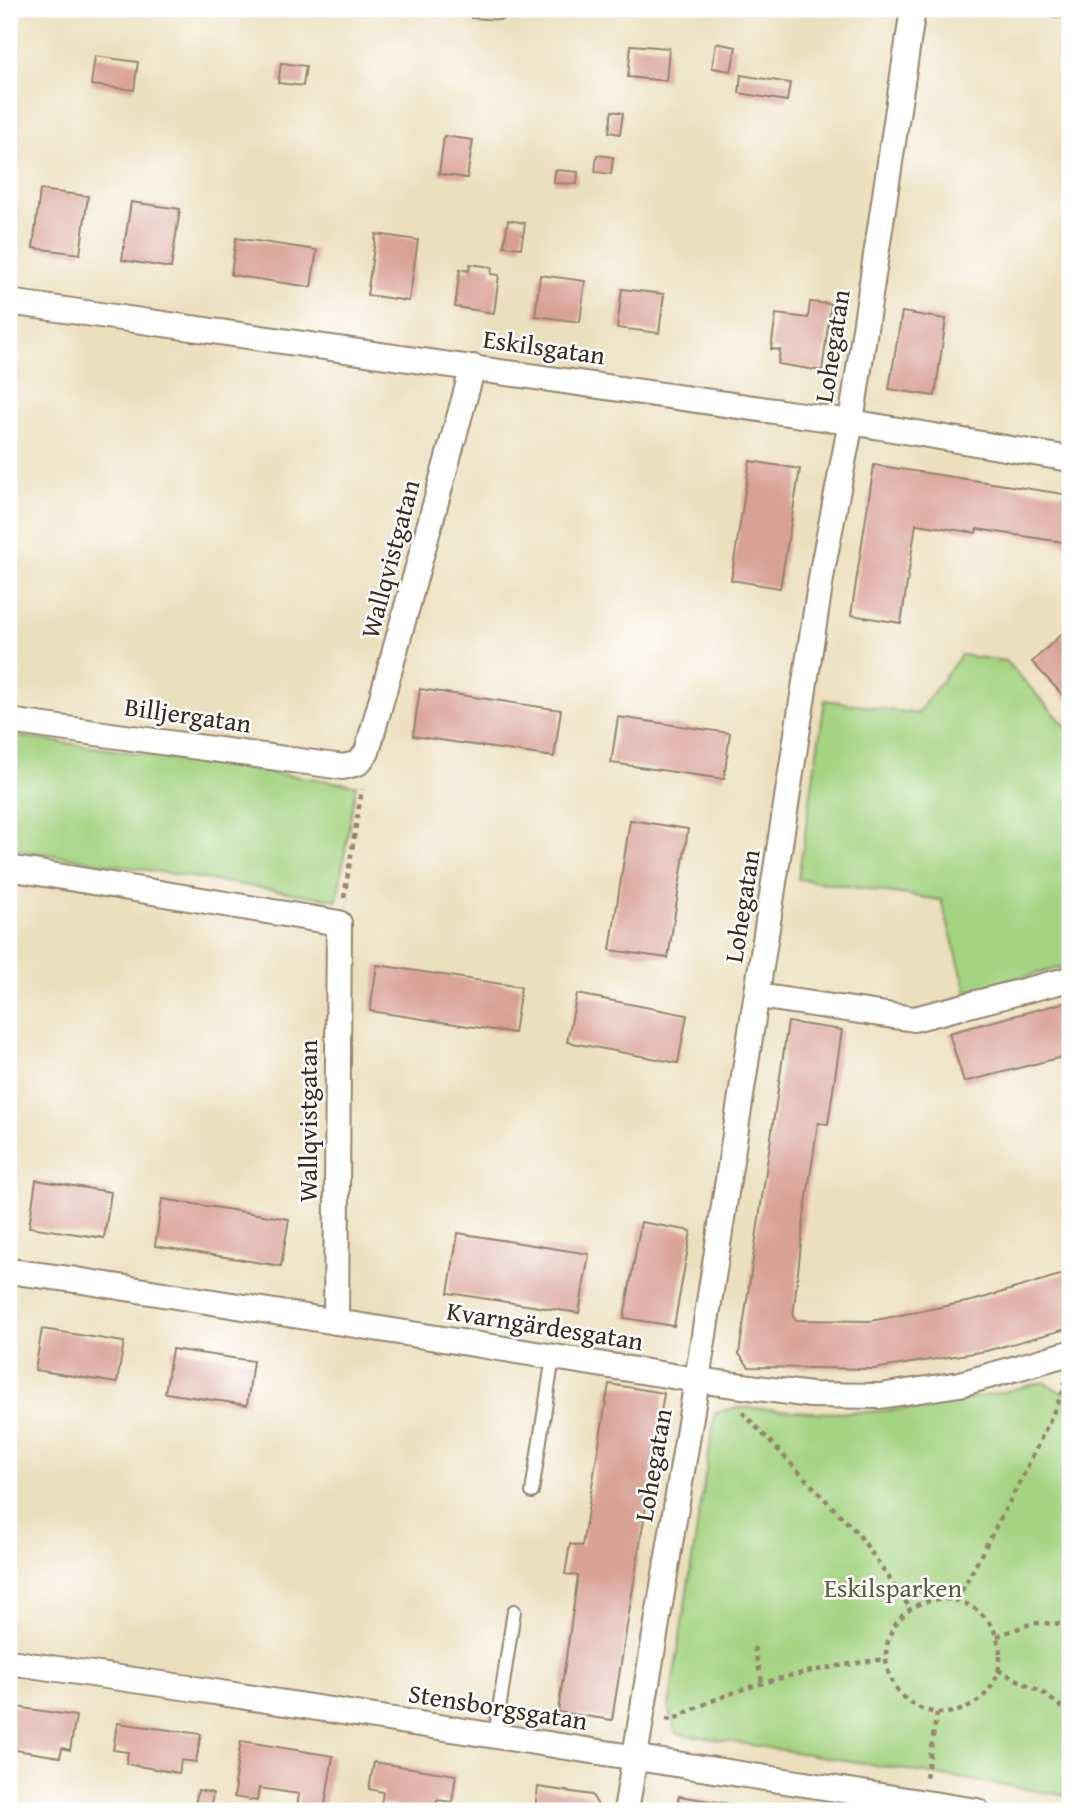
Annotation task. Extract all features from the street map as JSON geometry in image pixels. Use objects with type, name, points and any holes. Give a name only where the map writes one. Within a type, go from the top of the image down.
[{"type":"street","name":"Lohegatan","points":[[626,1811],[758,996],[823,566],[851,422],[913,9]]},
{"type":"street","name":"Eskilsgatan","points":[[9,302],[851,422],[1070,459]]},
{"type":"street","name":"Wallqvistgatan","points":[[363,758],[474,367]]},
{"type":"street","name":"Billjergatan","points":[[9,721],[343,767],[363,758]]},
{"type":"street","points":[[9,868],[338,923]]},
{"type":"street","name":"Wallqvistgatan","points":[[336,1322],[338,923]]},
{"type":"street","points":[[758,996],[914,1019],[1070,979]]},
{"type":"street","name":"Kvarngärdesgatan","points":[[9,1271],[697,1380],[811,1395],[880,1396],[960,1384],[1066,1355]]},
{"type":"street","name":"Stensborgsgatan","points":[[9,1662],[977,1811]]},
{"type":"lane","points":[[532,1492],[553,1357]]},
{"type":"lane","points":[[495,1736],[514,1611]]},
{"type":"path","points":[[338,923],[351,863],[363,758]]},
{"type":"path","points":[[957,1600],[1024,1474],[1063,1392],[1066,1355]]},
{"type":"path","points":[[735,1385],[736,1404],[859,1535],[911,1608]]},
{"type":"path","points":[[933,1599],[957,1600],[977,1609],[992,1626],[1000,1648],[998,1670],[990,1688],[976,1703],[957,1711],[937,1713],[918,1707],[901,1695],[891,1678],[886,1659],[887,1644],[891,1630],[911,1608],[933,1599]]},
{"type":"path","points":[[997,1636],[1033,1623],[1070,1624]]},
{"type":"path","points":[[754,1647],[762,1682]]},
{"type":"path","points":[[641,1713],[672,1720],[703,1703],[762,1682],[823,1667],[886,1659]]},
{"type":"path","points":[[998,1670],[1042,1692],[1070,1714]]},
{"type":"path","points":[[921,1802],[937,1713]]},
{"type":"green space","points":[[961,655],[1006,661],[1070,731],[1070,965],[967,992],[941,900],[798,879],[825,700],[917,714]]},
{"type":"green space","points":[[9,735],[356,785],[337,900],[9,848]]},
{"type":"green space","name":"Eskilsparken","points":[[1044,1382],[1070,1397],[1070,1796],[676,1733],[669,1707],[715,1414],[743,1408],[827,1413],[921,1407]]},
{"type":"building","points":[[472,9],[502,9],[502,20],[471,18]]},
{"type":"building","points":[[1024,9],[1070,9],[1070,19],[1023,12]]},
{"type":"building","points":[[716,43],[736,47],[731,71],[712,68]]},
{"type":"building","points":[[631,45],[669,48],[666,81],[628,77]]},
{"type":"building","points":[[95,56],[138,62],[134,90],[91,85]]},
{"type":"building","points":[[281,63],[306,66],[303,86],[278,83]]},
{"type":"building","points":[[741,75],[790,83],[787,101],[739,93]]},
{"type":"building","points":[[612,111],[623,113],[620,134],[609,132]]},
{"type":"building","points":[[444,136],[473,140],[467,178],[439,174]]},
{"type":"building","points":[[597,155],[613,157],[611,174],[595,172]]},
{"type":"building","points":[[555,170],[578,172],[577,184],[554,183]]},
{"type":"building","points":[[40,190],[88,196],[80,254],[33,248]]},
{"type":"building","points":[[131,202],[180,209],[171,268],[122,260]]},
{"type":"building","points":[[508,220],[525,223],[521,248],[504,246]]},
{"type":"building","points":[[376,234],[418,240],[409,301],[367,295]]},
{"type":"building","points":[[236,238],[317,250],[311,287],[231,275]]},
{"type":"building","points":[[470,264],[492,267],[491,274],[499,275],[494,313],[455,307],[460,269],[469,271]]},
{"type":"building","points":[[540,275],[585,281],[580,322],[535,316]]},
{"type":"building","points":[[622,289],[664,294],[659,333],[617,328]]},
{"type":"building","points":[[810,302],[831,304],[822,371],[778,364],[780,350],[771,349],[776,314],[808,318]]},
{"type":"building","points":[[902,312],[946,319],[935,396],[889,389]]},
{"type":"building","points":[[750,461],[800,469],[780,588],[731,580]]},
{"type":"building","points":[[874,465],[1070,495],[1070,551],[1062,542],[977,529],[976,533],[916,524],[901,623],[851,615]]},
{"type":"building","points":[[1070,626],[1070,703],[1032,662]]},
{"type":"building","points":[[420,689],[561,710],[554,757],[413,736]]},
{"type":"building","points":[[618,717],[730,733],[724,779],[611,763]]},
{"type":"building","points":[[630,820],[688,829],[668,958],[610,950]]},
{"type":"building","points":[[377,965],[521,987],[514,1033],[370,1011]]},
{"type":"building","points":[[577,994],[687,1015],[678,1063],[567,1042]]},
{"type":"building","points":[[1070,1001],[1070,1055],[964,1082],[949,1033]]},
{"type":"building","points":[[788,1022],[842,1030],[828,1124],[818,1123],[793,1317],[796,1320],[871,1321],[976,1300],[1070,1272],[1070,1328],[986,1351],[874,1369],[749,1367],[739,1354]]},
{"type":"building","points":[[36,1180],[111,1192],[104,1238],[29,1227]]},
{"type":"building","points":[[162,1199],[289,1219],[281,1266],[155,1246]]},
{"type":"building","points":[[641,1222],[691,1231],[674,1326],[624,1318]]},
{"type":"building","points":[[458,1233],[589,1254],[579,1313],[448,1293]]},
{"type":"building","points":[[42,1329],[124,1342],[117,1383],[35,1370]]},
{"type":"building","points":[[172,1349],[253,1361],[247,1405],[165,1393]]},
{"type":"building","points":[[609,1384],[664,1393],[612,1720],[558,1712],[578,1576],[565,1574],[570,1544],[582,1546]]},
{"type":"building","points":[[9,1706],[76,1716],[70,1750],[62,1748],[60,1757],[9,1749]]},
{"type":"building","points":[[117,1723],[201,1734],[196,1762],[181,1760],[179,1773],[126,1764],[128,1752],[113,1750]]},
{"type":"building","points":[[241,1741],[333,1756],[324,1811],[297,1807],[299,1794],[259,1788],[257,1801],[234,1797]]},
{"type":"building","points":[[374,1762],[456,1775],[452,1802],[437,1800],[435,1811],[381,1804],[383,1792],[369,1789]]},
{"type":"building","points":[[538,1787],[592,1795],[599,1811],[520,1811],[521,1807],[535,1809]]},
{"type":"building","points":[[198,1790],[213,1793],[210,1811],[194,1811]]},
{"type":"building","points":[[679,1796],[742,1806],[741,1811],[676,1811]]}]
